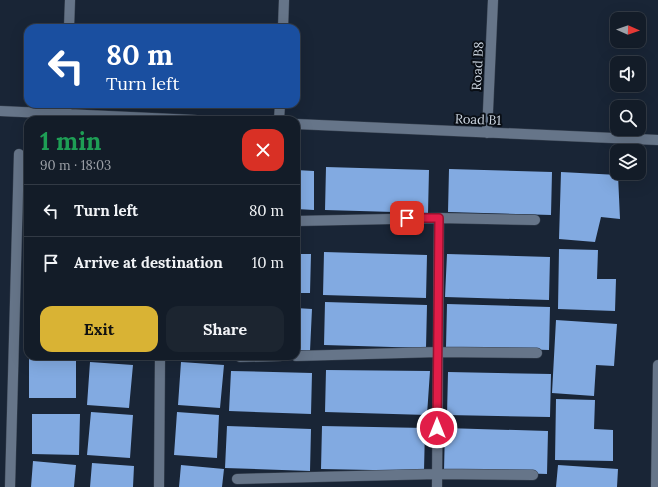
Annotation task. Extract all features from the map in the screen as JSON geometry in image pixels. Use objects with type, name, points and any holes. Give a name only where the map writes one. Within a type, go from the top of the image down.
[{"type":"street","points":[[69,24],[70,0]]},
{"type":"street","points":[[283,24],[284,0]]},
{"type":"street","name":"Road B8","points":[[486,133],[493,0]]},
{"type":"street","points":[[66,114],[67,108]]},
{"type":"street","points":[[0,111],[109,116]]},
{"type":"street","name":"Road B1","points":[[300,124],[658,140]]},
{"type":"street","points":[[10,487],[18,154]]},
{"type":"street","points":[[437,487],[439,218]]},
{"type":"street","points":[[300,221],[439,218],[535,220]]},
{"type":"street","points":[[300,356],[438,352],[537,353]]},
{"type":"street","points":[[159,487],[160,360]]},
{"type":"street","points":[[656,487],[658,365]]},
{"type":"street","points":[[237,479],[437,474],[533,475]]},
{"type":"building","points":[[326,167],[429,170],[428,213],[325,210]]},
{"type":"building","points":[[449,169],[552,172],[551,215],[448,212]]},
{"type":"building","points":[[300,170],[314,171],[314,210],[300,209]]},
{"type":"building","points":[[561,172],[610,175],[610,180],[618,180],[620,219],[601,217],[595,242],[559,239]]},
{"type":"building","points":[[559,249],[598,250],[597,279],[616,279],[615,311],[558,309]]},
{"type":"building","points":[[324,252],[427,255],[426,298],[323,295]]},
{"type":"building","points":[[300,254],[311,254],[310,293],[300,293]]},
{"type":"building","points":[[447,254],[550,257],[549,300],[445,297]]},
{"type":"building","points":[[325,302],[427,305],[426,348],[324,345]]},
{"type":"building","points":[[447,304],[550,307],[549,350],[446,347]]},
{"type":"building","points":[[300,308],[312,309],[310,351],[300,350]]},
{"type":"building","points":[[556,320],[617,324],[614,366],[596,365],[594,396],[552,393]]},
{"type":"building","points":[[29,360],[76,360],[76,398],[29,398]]},
{"type":"building","points":[[90,362],[133,365],[129,408],[87,405]]},
{"type":"building","points":[[181,362],[224,365],[220,408],[178,405]]},
{"type":"building","points":[[326,370],[430,371],[427,415],[325,412]]},
{"type":"building","points":[[231,371],[312,373],[311,414],[229,411]]},
{"type":"building","points":[[448,372],[551,374],[550,417],[447,415]]},
{"type":"building","points":[[556,399],[595,400],[594,429],[613,430],[613,461],[555,460]]},
{"type":"building","points":[[91,412],[133,415],[130,458],[87,455]]},
{"type":"building","points":[[177,412],[219,415],[217,458],[174,455]]},
{"type":"building","points":[[32,414],[80,414],[79,455],[32,454]]},
{"type":"building","points":[[227,426],[311,429],[310,471],[225,468]]},
{"type":"building","points":[[322,426],[425,428],[424,471],[321,469]]},
{"type":"building","points":[[445,428],[548,431],[547,474],[444,471]]},
{"type":"building","points":[[33,461],[76,465],[74,487],[31,487]]},
{"type":"building","points":[[92,463],[134,466],[133,487],[90,487]]},
{"type":"building","points":[[181,465],[224,469],[222,487],[179,487]]},
{"type":"building","points":[[558,465],[618,469],[617,487],[556,487]]},
{"type":"route","points":[[407,218],[439,218],[437,428]]}]
